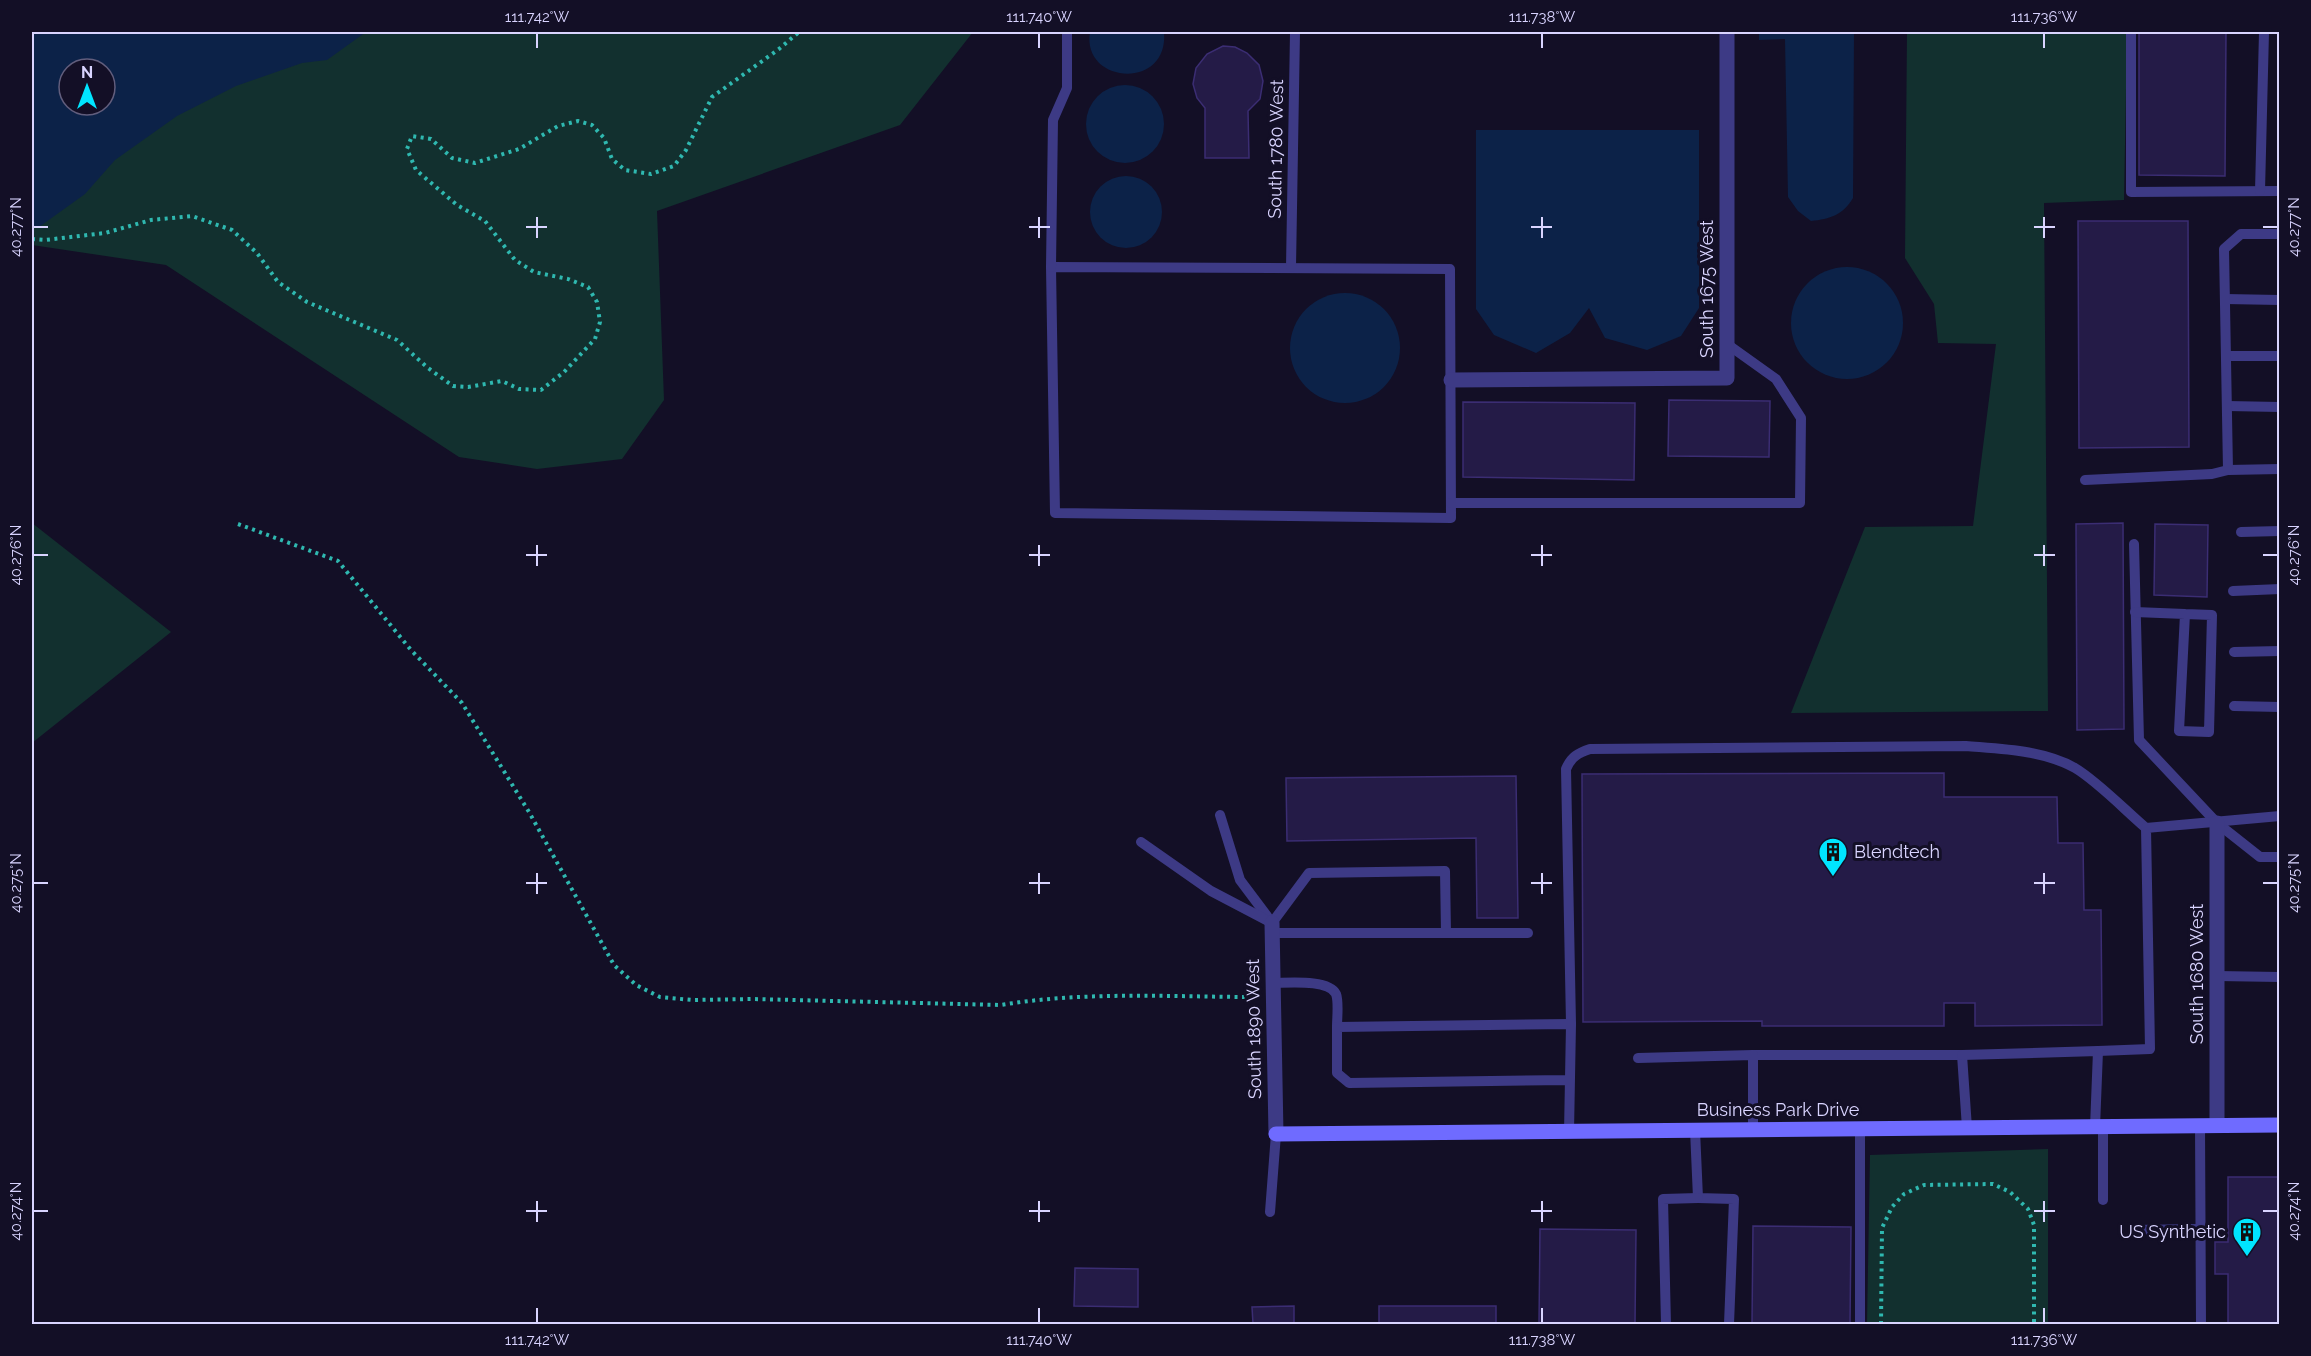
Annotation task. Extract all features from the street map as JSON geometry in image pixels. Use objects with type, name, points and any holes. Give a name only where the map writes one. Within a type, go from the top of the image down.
[{"type":"street","name":"South 1675 West","points":[[1451,380],[1727,378],[1726,32]]},
{"type":"street","name":"South 1680 West","points":[[2217,823],[2217,1125]]},
{"type":"street","name":"South 1890 West","points":[[1272,928],[1276,1134]]},
{"type":"street","name":"Business Park Drive","points":[[1276,1134],[2280,1125]]},
{"type":"lane","points":[[1051,267],[1450,269],[1451,518],[1054,513],[1051,267],[1053,120],[1067,88],[1067,32]]},
{"type":"lane","name":"South 1780 West","points":[[1291,267],[1295,32]]},
{"type":"lane","points":[[2131,32],[2132,192],[2280,191]]},
{"type":"lane","points":[[2260,191],[2264,32]]},
{"type":"lane","points":[[2228,470],[2224,249],[2241,234],[2280,234]]},
{"type":"lane","points":[[2225,299],[2280,300]]},
{"type":"lane","points":[[1451,503],[1800,503],[1801,418],[1776,379],[1727,344]]},
{"type":"lane","points":[[2226,356],[2280,356]]},
{"type":"lane","points":[[2227,406],[2280,407]]},
{"type":"lane","points":[[2085,480],[2212,474],[2228,470],[2280,469]]},
{"type":"lane","points":[[2241,532],[2280,531]]},
{"type":"lane","points":[[2134,544],[2139,740],[2217,823],[2260,857],[2280,856]]},
{"type":"lane","points":[[2233,591],[2280,589]]},
{"type":"lane","points":[[2135,612],[2212,615],[2209,732],[2179,731],[2185,614]]},
{"type":"lane","points":[[2234,652],[2280,651]]},
{"type":"lane","points":[[2234,706],[2280,707]]},
{"type":"lane","points":[[1569,1132],[1571,1024],[1566,769],[1569,761],[1578,753],[1602,749],[1966,746],[2002,749],[2044,756],[2075,768],[2146,828],[2280,816]]},
{"type":"lane","points":[[1220,815],[1240,880],[1272,928]]},
{"type":"lane","points":[[1638,1058],[1753,1055],[1962,1055],[2150,1049],[2146,828]]},
{"type":"lane","points":[[1141,842],[1211,891],[1272,928],[1528,933]]},
{"type":"lane","points":[[1272,928],[1310,873],[1445,871],[1446,933]]},
{"type":"lane","points":[[2217,976],[2280,977]]},
{"type":"lane","points":[[1273,990],[1323,984],[1332,989],[1337,996],[1337,1073],[1349,1083],[1570,1080]]},
{"type":"lane","points":[[1337,1027],[1571,1024]]},
{"type":"lane","points":[[2098,1051],[2103,1200]]},
{"type":"lane","points":[[1753,1055],[1753,1130]]},
{"type":"lane","points":[[1962,1055],[1967,1128]]},
{"type":"lane","points":[[2200,1126],[2201,1324]]},
{"type":"lane","points":[[1860,1129],[1860,1324]]},
{"type":"lane","points":[[1695,1130],[1698,1198]]},
{"type":"lane","points":[[1270,1212],[1276,1134]]},
{"type":"lane","points":[[1666,1324],[1663,1199],[1698,1198],[1734,1199],[1729,1324]]},
{"type":"lane","points":[[2133,1230],[2201,1229]]},
{"type":"path","points":[[32,239],[45,240],[105,233],[152,220],[192,216],[232,230],[257,253],[278,282],[307,302],[397,340],[428,368],[453,386],[468,387],[502,381],[519,390],[541,390],[564,372],[595,339],[600,322],[597,302],[588,287],[568,279],[534,272],[515,260],[484,220],[457,205],[416,170],[407,149],[412,136],[431,139],[452,158],[475,163],[519,149],[558,126],[578,121],[592,125],[604,138],[612,159],[626,170],[651,174],[674,166],[686,150],[712,97],[799,32]]},
{"type":"path","points":[[238,524],[338,561],[411,650],[462,703],[529,812],[614,965],[636,985],[660,997],[692,1000],[752,999],[1001,1005],[1029,1000],[1273,990]]},
{"type":"path","points":[[1881,1324],[1882,1228],[1892,1207],[1904,1194],[1924,1185],[1992,1184],[2010,1192],[2028,1209],[2034,1226],[2034,1324]]},
{"type":"green space","points":[[32,32],[973,32],[900,125],[657,211],[664,400],[622,459],[537,469],[459,457],[166,265],[32,245]]},
{"type":"green space","points":[[1907,32],[2127,32],[2124,200],[2044,203],[2048,711],[1791,713],[1865,527],[1973,526],[1996,344],[1938,343],[1934,304],[1905,258]]},
{"type":"green space","points":[[32,523],[171,632],[32,743]]},
{"type":"green space","points":[[2048,1149],[2048,1324],[1867,1324],[1870,1155]]},
{"type":"water","points":[[32,32],[366,32],[327,60],[302,63],[236,86],[177,116],[115,160],[85,194],[39,227],[32,227]]},
{"type":"water","points":[[1090,32],[1164,32],[1162,51],[1153,64],[1140,72],[1126,74],[1111,70],[1098,62],[1091,49]]},
{"type":"water","points":[[1759,32],[1854,32],[1853,198],[1845,208],[1830,217],[1811,221],[1798,211],[1788,197],[1785,39],[1759,40]]},
{"type":"water","points":[[1125,85],[1140,88],[1153,96],[1161,109],[1164,124],[1161,139],[1153,152],[1140,160],[1125,163],[1110,160],[1097,152],[1089,139],[1086,124],[1089,109],[1097,96],[1110,88]]},
{"type":"water","points":[[1476,130],[1699,130],[1699,308],[1681,336],[1647,350],[1605,338],[1589,308],[1570,333],[1536,353],[1494,335],[1476,309]]},
{"type":"water","points":[[1126,176],[1146,182],[1156,192],[1162,212],[1156,232],[1146,242],[1126,248],[1106,242],[1096,232],[1090,212],[1096,192],[1106,182]]},
{"type":"water","points":[[1847,267],[1868,272],[1886,284],[1898,302],[1903,323],[1898,344],[1886,362],[1868,374],[1847,379],[1826,374],[1808,362],[1796,344],[1791,323],[1796,302],[1808,284],[1826,272]]},
{"type":"water","points":[[1345,293],[1366,298],[1384,309],[1395,327],[1400,348],[1395,369],[1384,387],[1366,398],[1345,403],[1324,398],[1306,387],[1295,369],[1290,348],[1295,327],[1306,309],[1324,298]]},
{"type":"building","points":[[2139,32],[2226,32],[2225,176],[2139,175]]},
{"type":"building","points":[[1223,46],[1235,47],[1247,53],[1259,65],[1263,81],[1260,99],[1248,111],[1249,158],[1205,158],[1205,108],[1197,98],[1193,84],[1196,68],[1207,54]]},
{"type":"building","points":[[2078,221],[2188,221],[2189,447],[2079,448]]},
{"type":"building","points":[[1669,400],[1770,401],[1769,457],[1668,456]]},
{"type":"building","points":[[1463,402],[1635,403],[1634,480],[1463,477]]},
{"type":"building","points":[[2123,523],[2124,729],[2077,730],[2076,524]]},
{"type":"building","points":[[2155,524],[2208,525],[2207,597],[2154,595]]},
{"type":"building","name":"Blendtech","points":[[1944,773],[1944,797],[2057,797],[2058,843],[2083,843],[2084,910],[2101,910],[2102,1025],[1975,1026],[1975,1003],[1944,1003],[1944,1026],[1762,1026],[1762,1021],[1583,1022],[1582,774]]},
{"type":"building","points":[[1516,776],[1518,918],[1477,918],[1476,838],[1287,841],[1286,778]]},
{"type":"building","name":"US Synthetic","points":[[2228,1177],[2280,1177],[2280,1324],[2228,1324],[2228,1274],[2215,1274],[2215,1242],[2228,1242]]},
{"type":"building","points":[[1753,1226],[1851,1227],[1850,1324],[1752,1324]]},
{"type":"building","points":[[1540,1229],[1636,1230],[1635,1324],[1539,1324]]},
{"type":"building","points":[[1075,1268],[1138,1269],[1138,1307],[1074,1306]]},
{"type":"building","points":[[1294,1306],[1294,1324],[1253,1324],[1252,1307]]},
{"type":"building","points":[[1379,1306],[1496,1306],[1496,1324],[1379,1324]]},
{"type":"place","name":"Blendtech","points":[[1833,878]]},
{"type":"place","name":"US Synthetic","points":[[2247,1258]]}]
